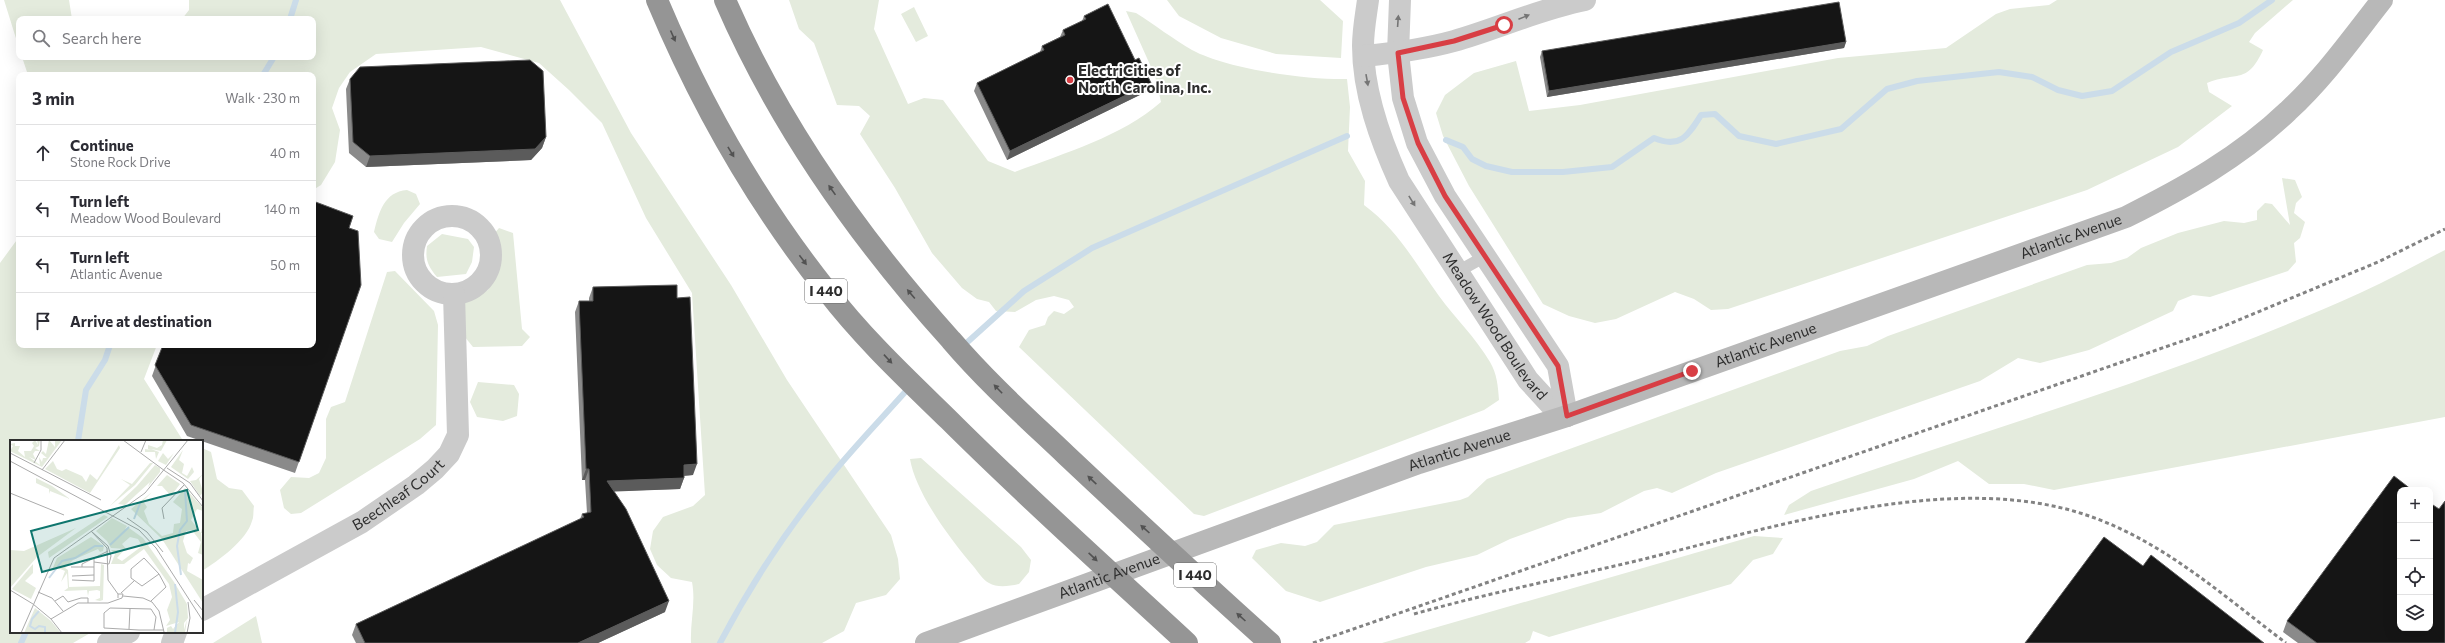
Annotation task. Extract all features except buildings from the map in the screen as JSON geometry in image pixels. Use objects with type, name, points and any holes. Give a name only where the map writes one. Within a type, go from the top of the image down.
[{"type":"highway","name":"I 440","points":[[657,0],[693,83],[727,146],[785,237],[828,293],[902,374],[1064,530],[1187,643]]},
{"type":"highway","name":"I 440","points":[[725,0],[780,110],[819,170],[880,254],[952,342],[1020,412],[1270,643]]},
{"type":"main road","name":"Atlantic Avenue","points":[[926,643],[1419,463],[1567,416],[2061,242],[2126,217],[2158,201],[2219,166],[2282,117],[2326,71],[2382,0]]},
{"type":"street","name":"Meadow Wood Boulevard","points":[[1368,0],[1364,34],[1364,56],[1375,117],[1384,148],[1399,181],[1528,380],[1550,404],[1567,416]]},
{"type":"street","name":"Meadow Wood Boulevard","points":[[1400,0],[1398,53],[1403,98],[1418,143],[1445,196],[1484,257],[1505,285],[1558,366],[1567,416]]},
{"type":"street","points":[[1364,56],[1398,53],[1454,41],[1504,25],[1525,16],[1585,0]]},
{"type":"street","name":"Beechleaf Court","points":[[203,609],[362,522],[416,485],[449,454],[458,435],[454,294]]},
{"type":"street","points":[[108,643],[127,633]]},
{"type":"street","points":[[172,643],[176,633]]},
{"type":"lane","points":[[1457,272],[1484,257]]},
{"type":"shaded area","points":[[4,0],[69,0],[72,16],[16,16],[16,38]]},
{"type":"shaded area","points":[[189,0],[560,0],[631,133],[731,285],[787,380],[891,535],[898,559],[900,579],[886,595],[856,603],[844,631],[822,643],[691,643],[693,605],[692,582],[671,578],[657,565],[650,549],[653,531],[663,517],[693,506],[705,495],[692,293],[646,218],[602,123],[539,63],[481,47],[376,54],[350,72],[339,88],[332,108],[340,130],[335,162],[321,185],[316,188],[316,72],[27,72],[23,60],[316,60],[316,16],[184,16],[189,10]]},
{"type":"shaded area","points":[[789,0],[879,0],[874,29],[908,104],[924,98],[943,100],[988,161],[1015,172],[1110,135],[1145,114],[1161,102],[1155,76],[1126,11],[1136,13],[1192,50],[1225,63],[1268,72],[1311,78],[1347,79],[1350,107],[1348,151],[1365,181],[1364,205],[1387,225],[1396,236],[1414,259],[1439,296],[1484,353],[1496,376],[1499,400],[1484,410],[1204,516],[1194,514],[1019,347],[1029,330],[1045,325],[1048,317],[1054,311],[1064,314],[1074,307],[1069,300],[1054,296],[1036,300],[1015,312],[996,311],[989,302],[977,299],[962,288],[932,253],[895,188],[860,134],[870,116],[859,106],[837,105],[814,43],[799,29]]},
{"type":"shaded area","points":[[1167,0],[1320,0],[1343,21],[1341,58],[1276,54],[1221,38],[1179,16]]},
{"type":"shaded area","points":[[2057,0],[2293,0],[2255,33],[2249,42],[2263,50],[2252,68],[2246,73],[2240,75],[2207,83],[2209,92],[2232,106],[2178,147],[2087,190],[1728,309],[1711,310],[1694,299],[1675,292],[1616,319],[1595,323],[1569,316],[1543,304],[1469,186],[1443,136],[1436,113],[1445,95],[1474,73],[1516,61],[1529,111],[1580,105],[1838,58],[1946,48],[1996,14],[2010,9],[2049,5]]},
{"type":"shaded area","points":[[914,7],[928,36],[916,42],[901,14]]},
{"type":"shaded area","points":[[2282,178],[2295,180],[2302,197],[2296,203],[2294,213],[2305,222],[2300,238],[2294,243],[2296,262],[2288,271],[2210,297],[2193,295],[2178,301],[2173,311],[2089,350],[2040,363],[2018,358],[1980,381],[1716,473],[1672,493],[1657,488],[1644,491],[1601,513],[1568,518],[1510,539],[1477,555],[1426,567],[1320,602],[1286,591],[1252,558],[1256,550],[1281,543],[1305,546],[1317,542],[1334,525],[1460,500],[1468,497],[1487,479],[1840,351],[1867,346],[1888,336],[2087,265],[2111,263],[2127,258],[2141,248],[2178,233],[2224,221],[2244,223],[2257,220],[2257,211],[2265,203],[2272,204],[2290,225]]},
{"type":"shaded area","points":[[407,190],[416,194],[420,204],[404,223],[392,242],[379,239],[374,232],[378,217],[384,204],[393,195]]},
{"type":"shaded area","points":[[499,228],[513,233],[522,329],[530,337],[522,346],[473,347],[460,331],[462,303],[488,290],[496,264],[493,235]]},
{"type":"shaded area","points":[[442,234],[468,239],[474,247],[472,262],[466,274],[437,277],[431,269],[426,255],[427,246]]},
{"type":"shaded area","points":[[16,241],[16,348],[156,348],[144,379],[184,440],[10,440],[10,633],[90,633],[73,643],[0,643],[0,263]]},
{"type":"shaded area","points":[[2445,250],[2445,417],[2054,490],[2024,484],[1989,484],[1958,461],[1914,479],[1784,515],[1789,505],[1811,491],[2088,398],[2225,349],[2360,293]]},
{"type":"shaded area","points":[[395,271],[434,311],[438,325],[436,425],[420,439],[301,513],[291,514],[284,508],[280,490],[291,477],[309,478],[319,473],[326,458],[326,419],[331,407],[345,402],[387,272]]},
{"type":"shaded area","points":[[478,382],[514,385],[519,394],[517,416],[503,421],[477,417],[470,402]]},
{"type":"shaded area","points":[[203,448],[211,452],[217,479],[229,488],[242,490],[254,506],[253,519],[249,528],[238,543],[216,562],[203,570]]},
{"type":"shaded area","points":[[921,458],[1021,547],[1031,560],[1029,572],[1019,584],[1000,586],[992,585],[987,582],[955,544],[919,487],[910,459]]},
{"type":"shaded area","points":[[1754,536],[1783,538],[1773,554],[1753,560],[1731,584],[1549,637],[1533,631],[1530,640],[1525,643],[1382,643]]},
{"type":"shaded area","points":[[256,616],[262,643],[213,643]]},
{"type":"waterway","points":[[291,16],[296,0]]},
{"type":"waterway","points":[[1446,140],[1463,147],[1472,159],[1486,166],[1512,172],[1563,172],[1612,167],[1654,138],[1670,142],[1677,141],[1692,129],[1701,115],[1715,114],[1739,136],[1776,144],[1841,129],[1887,89],[1917,81],[1999,72],[2032,77],[2058,90],[2082,96],[2112,91],[2171,52],[2239,23],[2272,0]]},
{"type":"waterway","points":[[265,72],[272,60]]},
{"type":"waterway","points":[[962,347],[1024,291],[1092,248],[1347,136]]},
{"type":"waterway","points":[[78,440],[86,390],[105,360],[109,348]]},
{"type":"waterway","points":[[720,643],[758,576],[801,513],[860,442],[906,391]]},
{"type":"waterway","points":[[21,643],[26,633]]},
{"type":"railway","points":[[1313,643],[2217,329],[2378,262],[2445,229]]},
{"type":"railway","points":[[1414,614],[1470,599],[1640,560],[1749,532],[1807,519],[1866,508],[1925,500],[1983,498],[2039,503],[2092,517],[2119,528],[2145,541],[2194,572],[2286,643]]},
{"type":"place","name":"ElectriCities of North Carolina, Inc.","points":[[1070,80]]},
{"type":"route","points":[[1504,25],[1454,41],[1398,53],[1403,98],[1410,120],[1418,143],[1445,196],[1484,257],[1505,285],[1558,366],[1566,399],[1567,416],[1692,371]]}]
